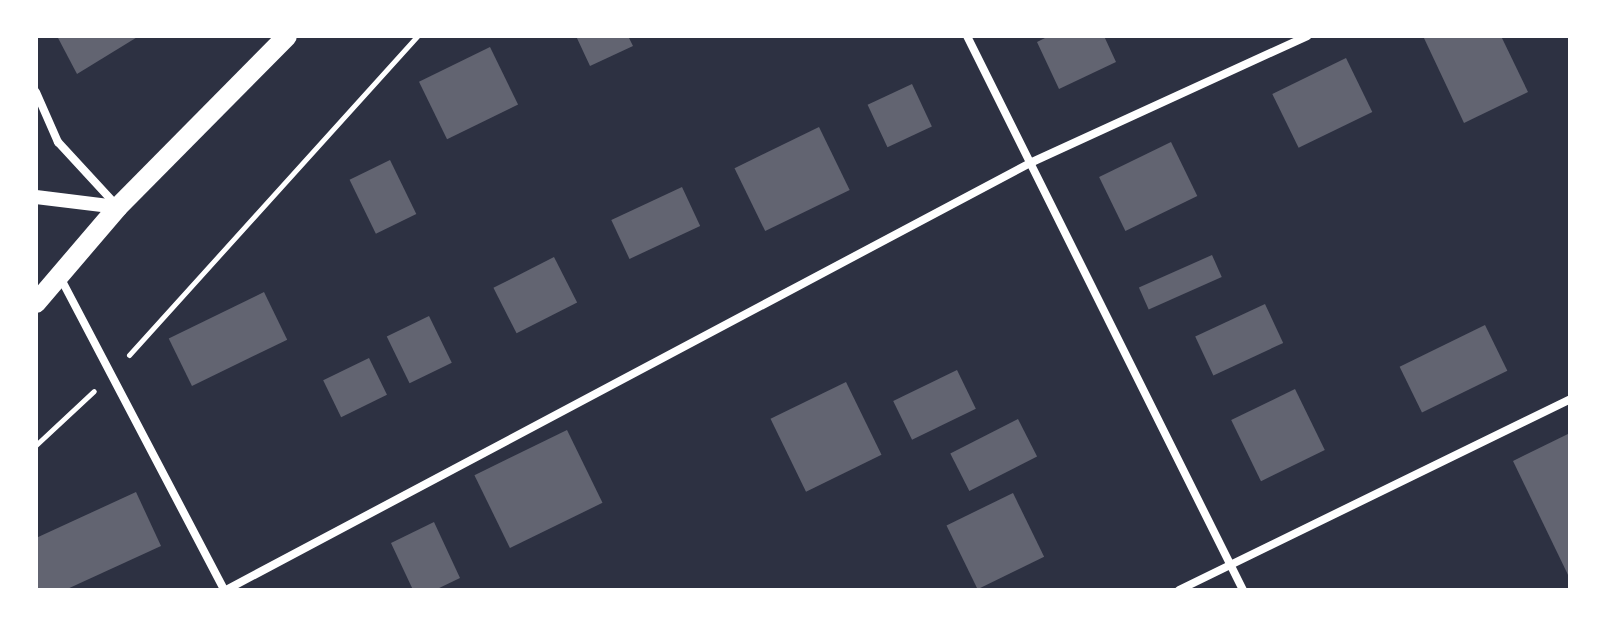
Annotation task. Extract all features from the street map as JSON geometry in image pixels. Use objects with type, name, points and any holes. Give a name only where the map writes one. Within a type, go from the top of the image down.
[{"type":"main road","points":[[36,303],[118,207],[287,36]]},
{"type":"street","points":[[967,36],[1243,590]]},
{"type":"street","points":[[60,277],[225,590],[1030,163],[1307,36]]},
{"type":"street","points":[[36,92],[58,142],[118,207]]},
{"type":"street","points":[[36,197],[118,207]]},
{"type":"street","points":[[1179,590],[1570,399]]},
{"type":"path","points":[[36,445],[111,374],[417,36]]},
{"type":"building","points":[[57,36],[139,36],[77,74]]},
{"type":"building","points":[[576,36],[628,36],[633,46],[590,66]]},
{"type":"building","points":[[1049,36],[1104,36],[1116,62],[1059,89],[1037,42]]},
{"type":"building","points":[[1423,36],[1501,36],[1528,92],[1464,123]]},
{"type":"building","points":[[490,47],[518,105],[447,139],[419,82]]},
{"type":"building","points":[[1346,58],[1372,112],[1299,148],[1272,94]]},
{"type":"building","points":[[912,84],[932,127],[887,147],[868,105]]},
{"type":"building","points":[[819,127],[850,190],[765,231],[735,168]]},
{"type":"building","points":[[1171,142],[1197,196],[1125,231],[1099,177]]},
{"type":"building","points":[[390,160],[416,214],[376,234],[350,180]]},
{"type":"building","points":[[682,187],[700,226],[629,259],[611,220]]},
{"type":"building","points":[[1212,255],[1222,277],[1149,309],[1139,288]]},
{"type":"building","points":[[554,257],[577,302],[517,333],[493,288]]},
{"type":"building","points":[[264,292],[287,340],[192,386],[169,338]]},
{"type":"building","points":[[1265,304],[1283,343],[1213,376],[1195,337]]},
{"type":"building","points":[[429,316],[452,363],[410,383],[387,337]]},
{"type":"building","points":[[1485,325],[1507,371],[1422,412],[1400,367]]},
{"type":"building","points":[[369,358],[387,395],[341,417],[323,380]]},
{"type":"building","points":[[957,370],[976,409],[912,440],[893,401]]},
{"type":"building","points":[[846,382],[882,455],[806,492],[771,419]]},
{"type":"building","points":[[1295,389],[1325,450],[1261,481],[1231,420]]},
{"type":"building","points":[[1018,419],[1037,456],[969,491],[950,454]]},
{"type":"building","points":[[567,430],[603,503],[510,548],[474,475]]},
{"type":"building","points":[[1570,433],[1570,579],[1513,461]]},
{"type":"building","points":[[136,492],[161,546],[65,590],[36,590],[36,538]]},
{"type":"building","points":[[1013,493],[1044,557],[978,589],[946,525]]},
{"type":"building","points":[[434,522],[460,578],[435,590],[413,590],[391,543]]}]
